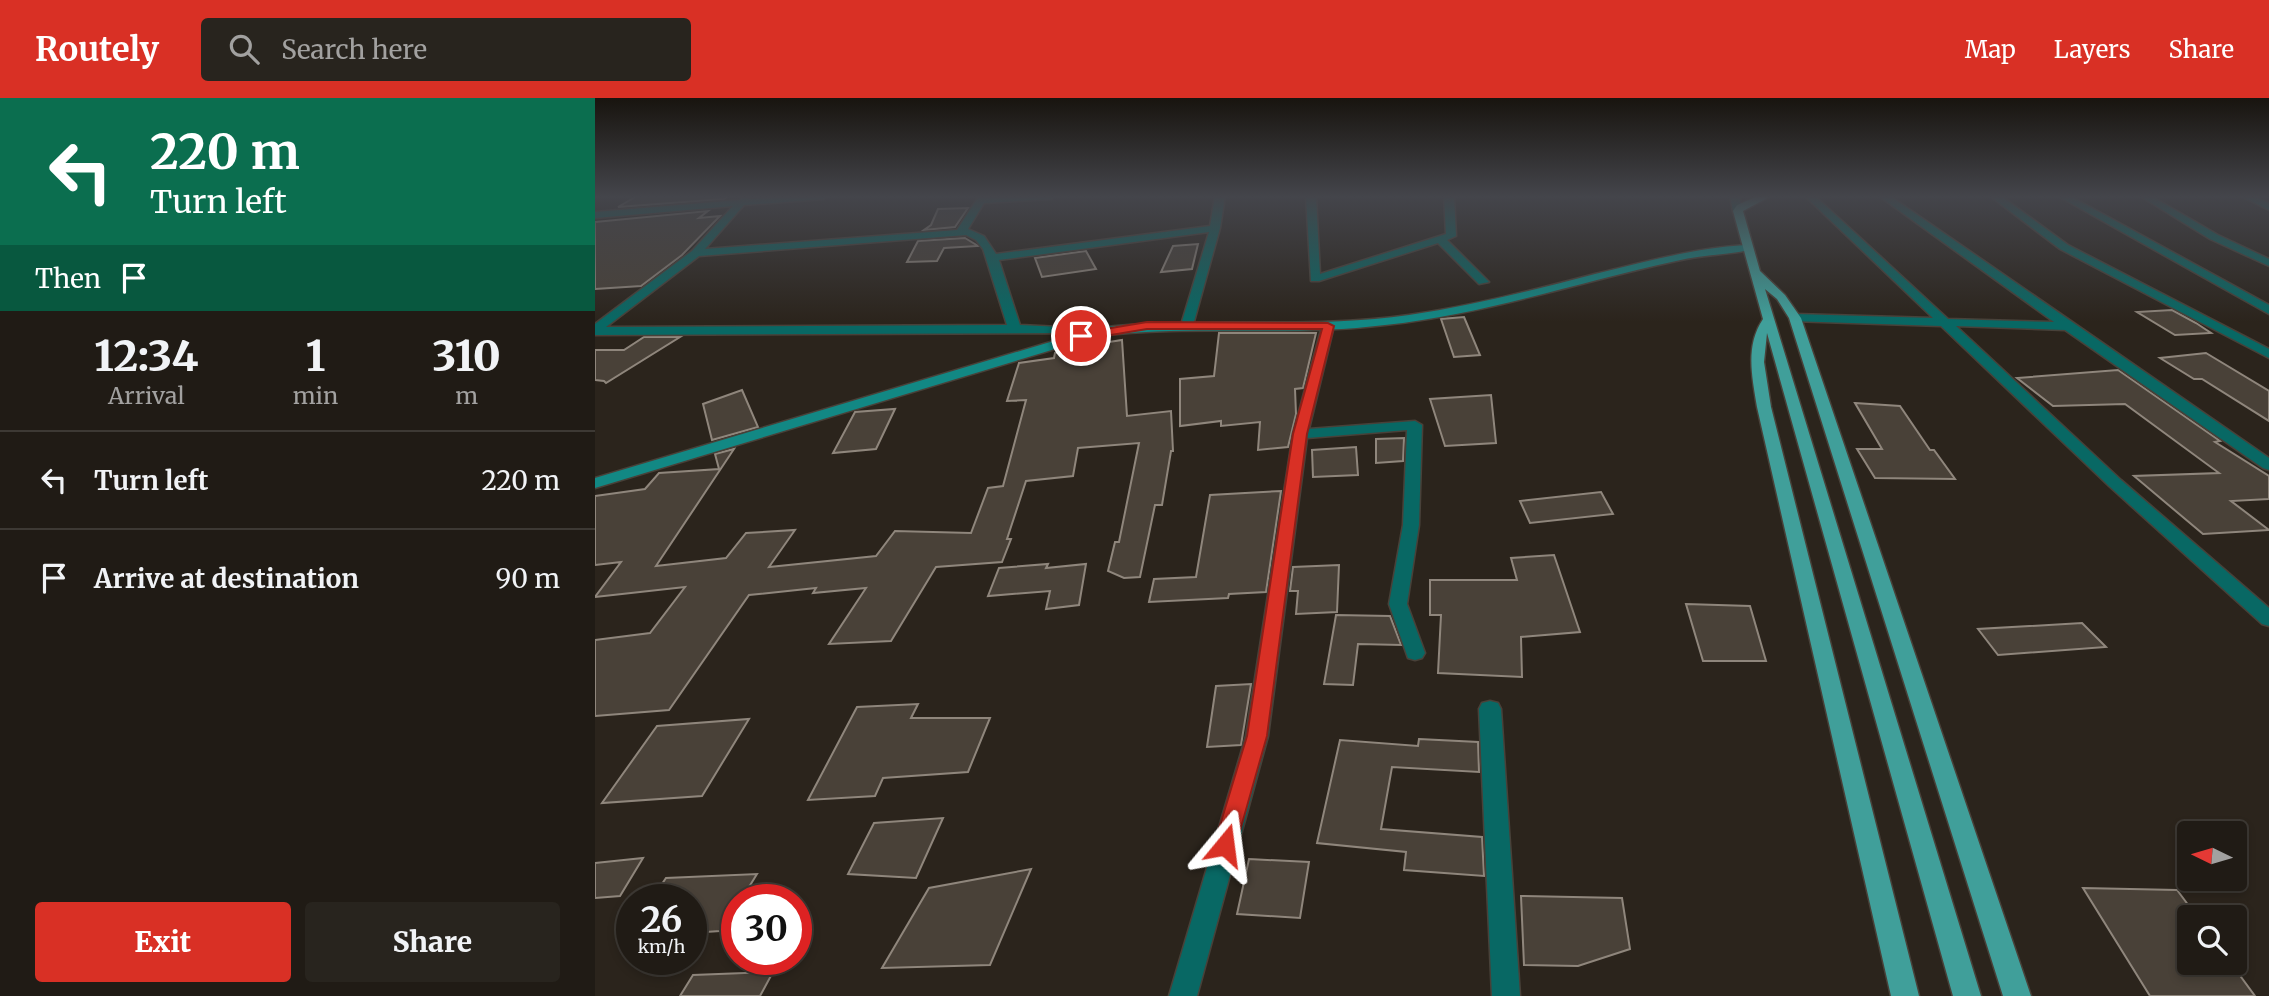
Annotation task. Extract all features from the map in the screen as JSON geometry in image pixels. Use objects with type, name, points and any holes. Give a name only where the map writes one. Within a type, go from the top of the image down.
[{"type":"main road","points":[[1745,238],[1967,996]]},
{"type":"main road","points":[[1755,273],[1781,297],[1795,318],[2017,996]]},
{"type":"main road","points":[[1768,320],[1759,331],[1758,344],[1764,407],[1905,996]]},
{"type":"street","points":[[595,330],[696,253],[710,238]]},
{"type":"street","points":[[696,253],[897,238]]},
{"type":"street","points":[[976,238],[982,240],[993,258],[1015,330]]},
{"type":"street","points":[[993,258],[1142,238]]},
{"type":"street","points":[[1187,325],[1212,238]]},
{"type":"street","points":[[1313,238],[1315,279],[1444,238]]},
{"type":"street","points":[[1856,238],[2115,483],[2269,619]]},
{"type":"street","points":[[1944,238],[2269,465]]},
{"type":"street","points":[[2052,238],[2064,247],[2269,354]]},
{"type":"street","points":[[2134,238],[2269,310]]},
{"type":"street","points":[[2216,238],[2269,263]]},
{"type":"street","points":[[1440,239],[1483,282]]},
{"type":"street","points":[[595,330],[1097,332],[1147,326],[1328,326],[1383,322],[1482,305],[1693,252],[1747,247]]},
{"type":"street","points":[[1795,318],[2069,326]]},
{"type":"street","points":[[1183,996],[1257,736],[1300,434],[1328,326]]},
{"type":"street","points":[[595,483],[1097,332]]},
{"type":"street","points":[[1300,434],[1415,425],[1411,525],[1398,604],[1415,653]]},
{"type":"street","points":[[1490,709],[1506,996]]},
{"type":"building","points":[[595,238],[699,238],[682,255],[641,286],[595,289]]},
{"type":"building","points":[[965,238],[978,246],[944,248],[937,261],[907,262],[918,241]]},
{"type":"building","points":[[1198,244],[1192,269],[1161,272],[1173,246]]},
{"type":"building","points":[[1086,251],[1096,269],[1042,277],[1035,258]]},
{"type":"building","points":[[2172,310],[2211,333],[2175,335],[2137,312]]},
{"type":"building","points":[[1464,317],[1480,355],[1454,357],[1441,319]]},
{"type":"building","points":[[1219,333],[1316,333],[1303,388],[1295,389],[1296,414],[1288,447],[1258,450],[1260,422],[1221,426],[1221,421],[1180,426],[1180,379],[1214,376]]},
{"type":"building","points":[[644,337],[680,337],[606,383],[595,380],[595,350],[624,350]]},
{"type":"building","points":[[1122,340],[1127,416],[1171,411],[1173,451],[1162,505],[1155,505],[1140,577],[1124,578],[1108,571],[1115,542],[1119,542],[1139,443],[1078,448],[1073,476],[1026,481],[1002,562],[936,567],[891,641],[829,644],[866,588],[813,593],[816,588],[749,595],[669,710],[595,716],[595,640],[650,633],[685,587],[595,597],[621,562],[595,565],[595,496],[645,489],[659,473],[719,469],[715,454],[734,449],[656,566],[726,558],[746,533],[795,530],[769,567],[876,556],[895,531],[971,533],[988,488],[1003,486],[1026,400],[1007,401],[1019,363],[1054,358],[1055,353],[1096,349],[1096,344]]},
{"type":"building","points":[[2206,353],[2269,391],[2269,421],[2202,379],[2194,379],[2160,358]]},
{"type":"building","points":[[2118,370],[2220,441],[2215,442],[2269,476],[2269,499],[2231,501],[2269,530],[2203,534],[2134,476],[2219,473],[2125,404],[2053,406],[2017,378]]},
{"type":"building","points":[[742,390],[758,427],[712,440],[703,404]]},
{"type":"building","points":[[1491,395],[1496,443],[1445,446],[1430,399]]},
{"type":"building","points":[[1855,403],[1900,406],[1930,450],[1934,450],[1955,479],[1875,478],[1857,449],[1882,449]]},
{"type":"building","points":[[895,409],[876,449],[833,453],[855,412]]},
{"type":"building","points":[[1404,438],[1403,461],[1376,463],[1376,439]]},
{"type":"building","points":[[1356,447],[1358,475],[1313,477],[1312,450]]},
{"type":"building","points":[[1281,491],[1266,592],[1229,594],[1228,598],[1149,602],[1154,579],[1196,577],[1210,495]]},
{"type":"building","points":[[1601,492],[1613,514],[1530,523],[1520,501]]},
{"type":"building","points":[[1554,555],[1580,632],[1521,637],[1522,677],[1438,673],[1441,615],[1430,615],[1430,580],[1517,580],[1511,558]]},
{"type":"building","points":[[1048,564],[1046,568],[1086,564],[1079,605],[1046,609],[1050,591],[988,596],[999,568]]},
{"type":"building","points":[[1339,565],[1337,612],[1296,614],[1298,591],[1290,591],[1293,567]]},
{"type":"building","points":[[1686,604],[1750,606],[1766,661],[1703,661]]},
{"type":"building","points":[[1336,615],[1390,616],[1401,645],[1358,644],[1353,685],[1324,684]]},
{"type":"building","points":[[2082,623],[2106,647],[1998,655],[1978,629]]},
{"type":"building","points":[[1251,684],[1241,745],[1207,747],[1216,686]]},
{"type":"building","points":[[918,704],[911,718],[990,718],[968,772],[883,778],[875,796],[808,800],[857,707]]},
{"type":"building","points":[[749,719],[702,796],[602,803],[657,726]]},
{"type":"building","points":[[1419,739],[1478,742],[1479,772],[1392,767],[1381,829],[1482,837],[1484,876],[1404,870],[1406,852],[1317,843],[1340,740],[1418,746]]},
{"type":"building","points":[[943,818],[916,878],[848,874],[874,823]]},
{"type":"building","points":[[643,858],[627,884],[616,884],[616,896],[595,898],[595,863]]},
{"type":"building","points":[[1249,859],[1309,862],[1300,918],[1237,914]]},
{"type":"building","points":[[1031,869],[990,965],[882,968],[929,888]]},
{"type":"building","points":[[757,874],[751,884],[721,884],[721,930],[707,932],[707,884],[662,884],[666,878]]},
{"type":"building","points":[[2083,888],[2177,890],[2188,905],[2177,905],[2177,975],[2240,975],[2255,996],[2150,996]]},
{"type":"building","points":[[1521,896],[1622,898],[1630,949],[1578,966],[1524,965]]},
{"type":"building","points":[[693,975],[771,975],[760,996],[680,996]]},
{"type":"route","points":[[1081,336],[1147,326],[1328,326],[1302,421],[1257,736],[1225,845]]}]
